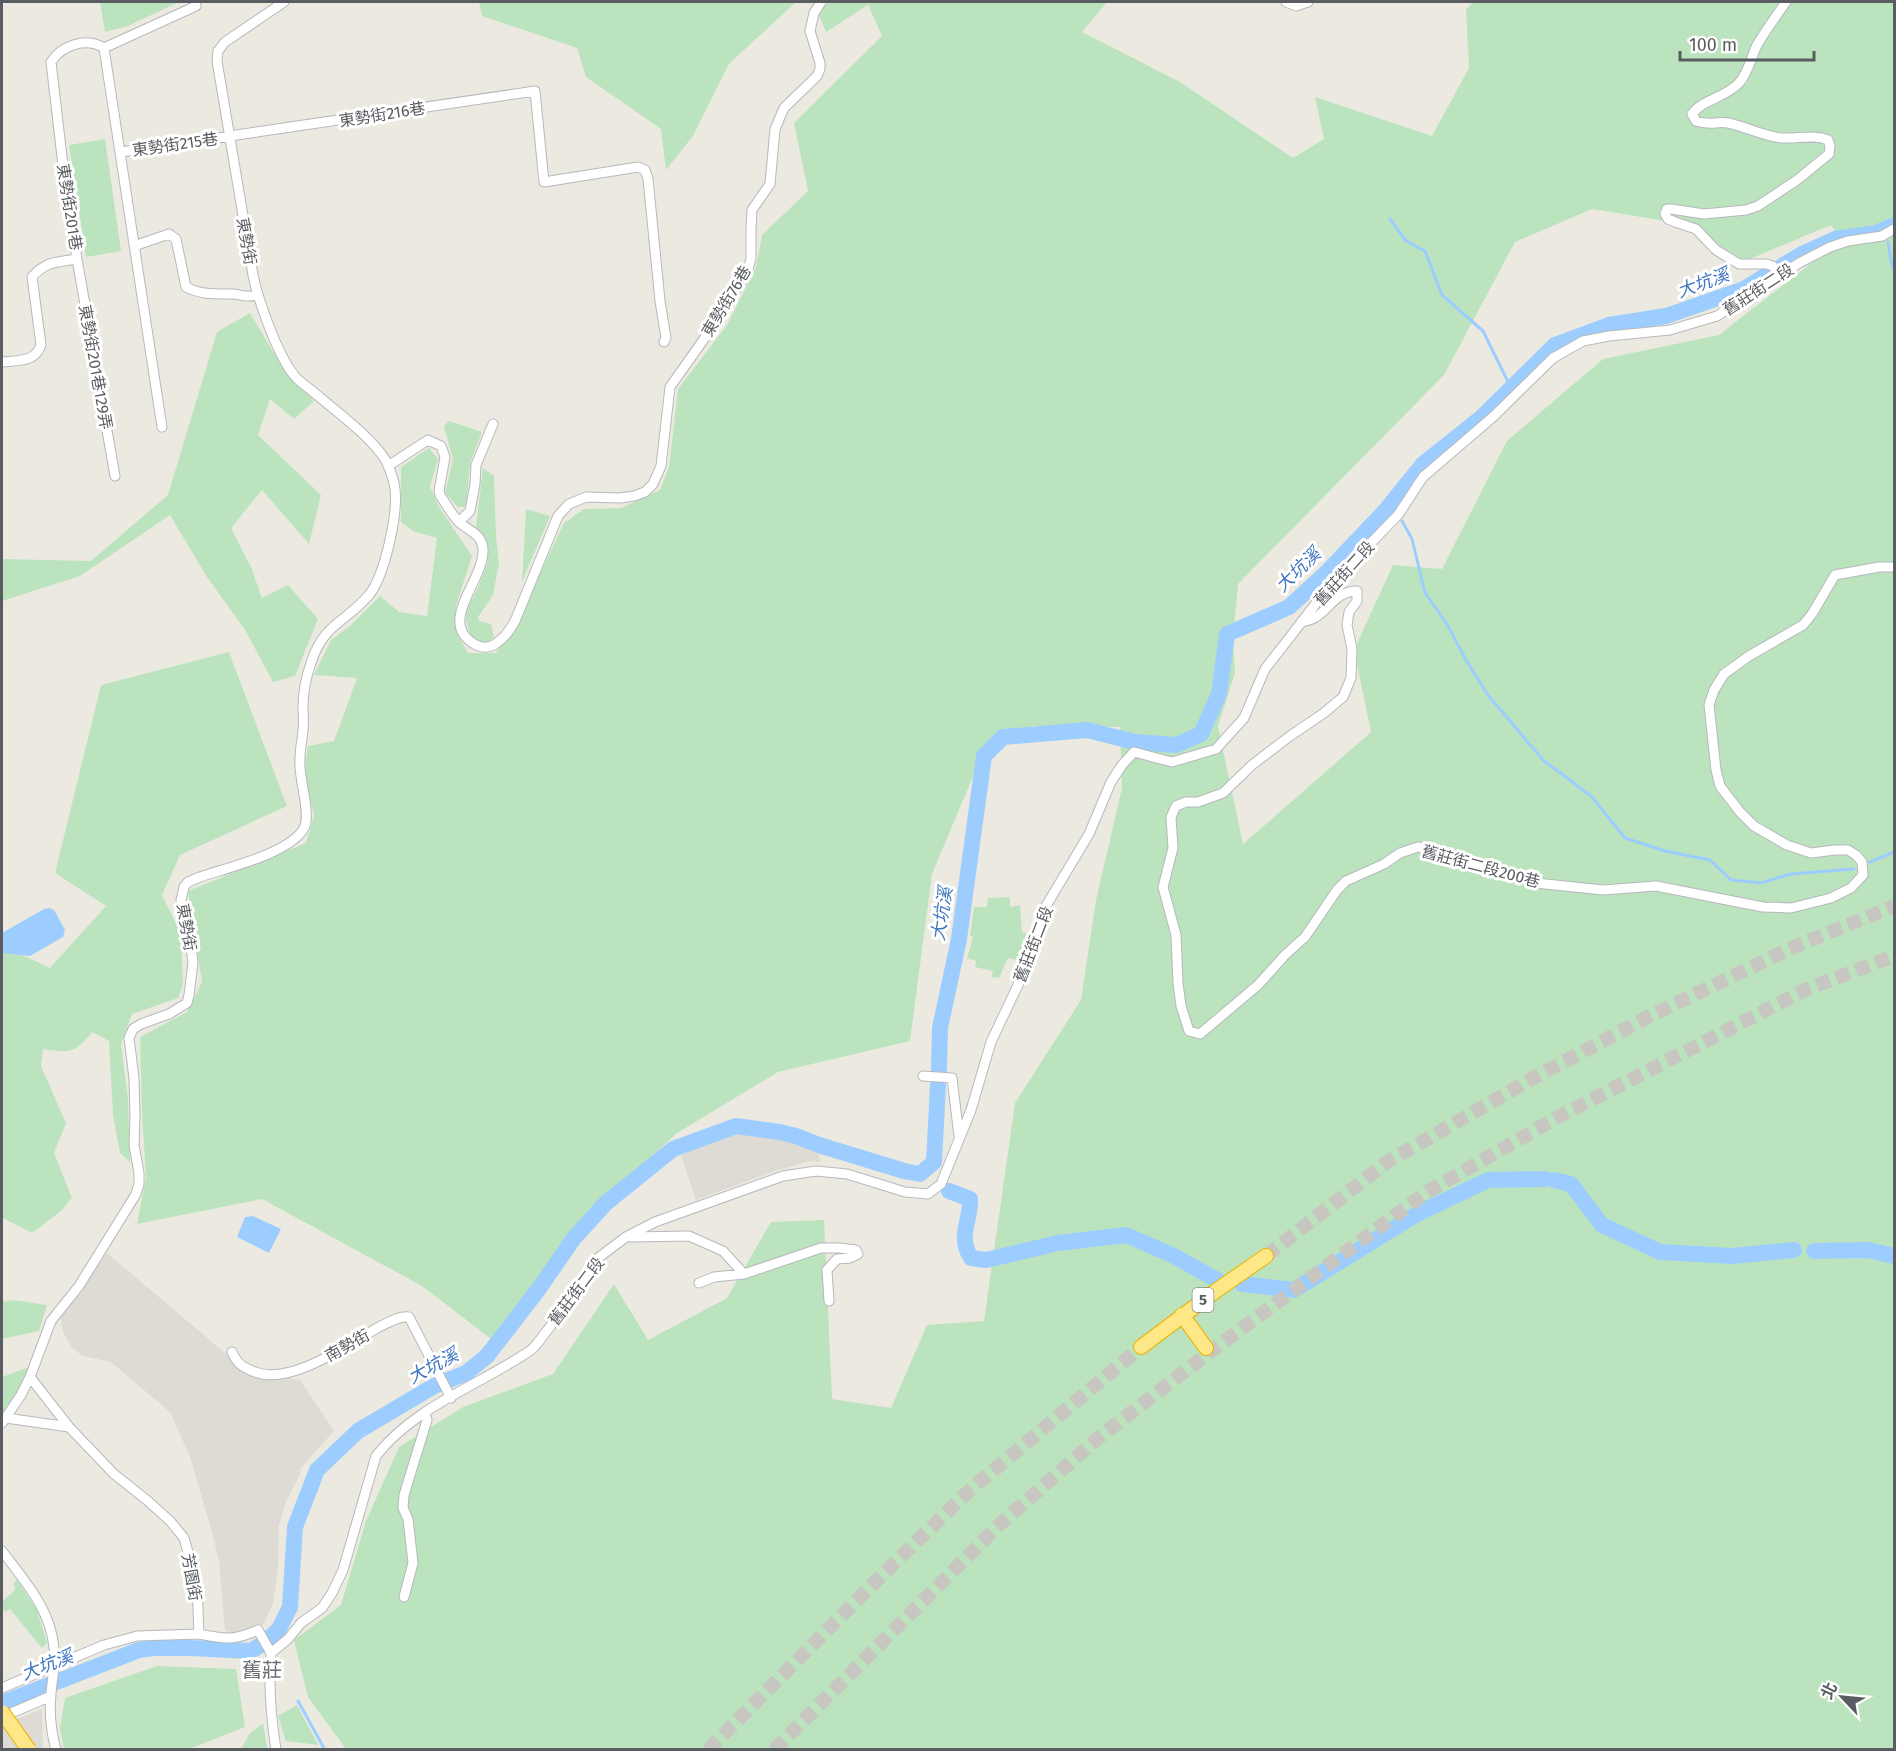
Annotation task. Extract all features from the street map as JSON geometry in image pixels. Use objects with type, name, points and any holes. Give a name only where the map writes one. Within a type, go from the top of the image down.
[{"type":"highway","name":"5","points":[[1141,1347],[1266,1256]]},
{"type":"highway","points":[[1182,1315],[1206,1348]]},
{"type":"highway","points":[[2,1712],[29,1749]]},
{"type":"street","name":"東勢街","points":[[4,1420],[30,1377],[51,1321],[79,1286],[136,1194],[139,1173],[134,1145],[134,1098],[129,1038],[133,1029],[141,1024],[169,1014],[187,1003],[193,962],[181,900],[184,887],[188,882],[200,877],[279,850],[297,837],[305,827],[307,812],[300,763],[306,680],[321,639],[369,595],[378,581],[393,523],[396,502],[394,484],[388,466],[377,450],[360,433],[294,376],[283,358],[257,296],[217,61],[218,51],[225,42],[284,2]]},
{"type":"street","name":"東勢街76巷","points":[[459,522],[478,536],[483,549],[480,567],[462,607],[460,617],[462,629],[468,640],[481,648],[489,648],[506,637],[515,621],[558,516],[569,504],[586,497],[634,496],[645,492],[653,484],[661,466],[670,387],[726,308],[748,269],[752,259],[750,228],[753,210],[770,184],[776,129],[784,108],[817,76],[820,69],[810,31],[814,13],[821,2]]},
{"type":"street","points":[[1286,2],[1296,6],[1308,2]]},
{"type":"street","points":[[1779,276],[1773,266],[1739,264],[1716,250],[1696,229],[1668,219],[1665,213],[1667,209],[1704,214],[1752,208],[1797,180],[1829,154],[1828,140],[1820,137],[1765,136],[1726,123],[1707,125],[1696,121],[1692,114],[1700,105],[1718,98],[1737,85],[1744,77],[1758,45],[1786,2]]},
{"type":"street","points":[[162,427],[104,48],[196,4]]},
{"type":"street","name":"東勢街201巷","points":[[2,362],[32,358],[41,345],[32,277],[39,268],[49,264],[77,259],[51,62],[56,53],[71,45],[92,43],[104,48]]},
{"type":"street","name":"東勢街216巷","points":[[229,137],[535,91],[544,182],[638,167],[645,170],[648,179],[660,302],[666,338],[664,342]]},
{"type":"street","name":"東勢街215巷","points":[[121,152],[229,137]]},
{"type":"street","name":"舊莊街二段","points":[[270,1651],[288,1639],[301,1623],[322,1608],[332,1593],[343,1570],[376,1456],[399,1431],[449,1394],[533,1348],[553,1324],[593,1264],[626,1237],[655,1222],[783,1176],[805,1172],[847,1174],[905,1192],[928,1194],[941,1184],[971,1110],[991,1042],[1018,985],[1043,911],[1089,834],[1111,782],[1122,765],[1134,753],[1172,762],[1216,749],[1244,718],[1265,669],[1331,584],[1395,517],[1423,477],[1494,417],[1553,358],[1583,341],[1670,330],[1717,316],[1799,263],[1830,247],[1848,241],[1882,236],[1894,229]]},
{"type":"street","points":[[134,246],[169,234],[176,240],[186,287],[193,291],[212,294],[237,294],[247,298],[257,296]]},
{"type":"street","name":"東勢街201巷129弄","points":[[77,259],[115,476]]},
{"type":"street","points":[[388,466],[428,440],[441,446],[445,456],[439,491],[459,522],[470,511],[476,465],[493,424]]},
{"type":"street","name":"舊莊街二段200巷","points":[[1301,622],[1314,619],[1338,596],[1349,591],[1357,591],[1358,601],[1349,612],[1347,625],[1352,649],[1351,678],[1343,697],[1252,765],[1223,793],[1198,802],[1186,802],[1176,806],[1170,817],[1173,848],[1163,887],[1176,935],[1181,1006],[1189,1030],[1200,1034],[1258,985],[1305,937],[1337,890],[1346,881],[1384,864],[1400,853],[1418,847],[1431,849],[1536,883],[1603,890],[1656,886],[1763,908],[1791,908],[1831,898],[1851,888],[1863,875],[1862,862],[1856,855],[1848,850],[1811,854],[1787,845],[1754,826],[1740,812],[1720,786],[1716,770],[1709,705],[1714,690],[1724,674],[1749,656],[1803,625],[1835,575],[1879,567],[1894,567]]},
{"type":"street","points":[[922,1076],[952,1078],[960,1138]]},
{"type":"street","points":[[626,1237],[689,1236],[723,1251],[744,1274]]},
{"type":"street","points":[[699,1283],[714,1277],[744,1274],[821,1248],[856,1250],[858,1254],[855,1257],[837,1259],[827,1270],[829,1300]]},
{"type":"street","name":"南勢街","points":[[232,1352],[236,1362],[241,1366],[263,1376],[302,1370],[404,1316],[409,1317],[449,1394]]},
{"type":"street","name":"芳園街","points":[[30,1377],[69,1427],[114,1474],[170,1521],[184,1538],[197,1584],[199,1634]]},
{"type":"street","points":[[404,1597],[413,1563],[408,1519],[403,1508],[404,1495],[427,1420],[424,1413]]},
{"type":"street","points":[[4,1420],[69,1427]]},
{"type":"street","points":[[2,1551],[43,1608],[55,1649],[50,1726],[56,1749]]},
{"type":"street","points":[[2,1688],[104,1645],[137,1636],[199,1634],[221,1638],[241,1638],[258,1630],[270,1651],[271,1716],[276,1749]]},
{"type":"street","points":[[2,1717],[51,1696]]},
{"type":"shaded area","points":[[746,1131],[772,1133],[816,1147],[821,1162],[810,1161],[775,1171],[696,1200],[681,1156],[691,1147],[721,1135]]},
{"type":"shaded area","points":[[107,1253],[251,1375],[300,1380],[334,1431],[299,1470],[301,1472],[286,1501],[279,1525],[278,1569],[273,1604],[263,1625],[240,1636],[225,1630],[219,1561],[212,1532],[190,1457],[170,1412],[111,1362],[83,1356],[72,1348],[63,1332],[61,1319],[57,1316]]},
{"type":"shaded area","points":[[42,1709],[43,1749],[2,1750],[2,1725]]},
{"type":"green space","points":[[100,2],[179,2],[128,26],[105,32]]},
{"type":"green space","points":[[479,2],[796,2],[729,64],[693,136],[666,170],[661,129],[586,77],[577,48],[482,16]]},
{"type":"green space","points":[[813,2],[1107,2],[1082,32],[1180,82],[1293,158],[1324,139],[1315,97],[1432,136],[1469,68],[1466,10],[1473,2],[1894,2],[1894,1749],[346,1749],[308,1697],[294,1640],[341,1605],[366,1521],[399,1447],[463,1407],[553,1374],[614,1284],[648,1340],[727,1298],[771,1222],[824,1220],[832,1399],[891,1408],[927,1325],[984,1321],[1015,1103],[1081,1000],[1096,900],[1122,788],[1120,727],[1032,726],[982,755],[932,874],[910,1041],[778,1072],[677,1133],[620,1185],[547,1275],[499,1345],[422,1286],[262,1199],[137,1224],[146,1177],[140,1037],[187,1012],[202,982],[188,891],[306,843],[314,816],[304,772],[308,746],[334,741],[357,678],[314,675],[331,640],[350,626],[380,596],[399,612],[427,616],[437,538],[413,531],[401,522],[401,467],[429,448],[438,459],[430,487],[439,507],[472,556],[456,606],[456,632],[468,653],[496,653],[519,618],[564,523],[584,509],[621,508],[660,490],[669,467],[678,389],[727,325],[756,267],[762,235],[808,191],[794,123],[882,36],[868,5],[826,32]],"holes":[[[1592,209],[1684,224],[1745,261],[1831,225],[1841,240],[1719,335],[1603,359],[1507,441],[1442,569],[1393,565],[1354,650],[1371,732],[1243,844],[1218,726],[1235,673],[1233,639],[1238,584],[1444,375],[1515,242]]]},
{"type":"green space","points":[[105,139],[121,251],[86,257],[69,145]]},
{"type":"green space","points":[[250,313],[286,373],[314,401],[294,419],[270,399],[258,435],[321,495],[309,544],[262,490],[231,528],[251,567],[262,598],[288,585],[318,619],[295,676],[273,682],[245,630],[207,577],[170,515],[80,576],[2,601],[2,559],[91,561],[168,495],[217,332]]},
{"type":"green space","points":[[449,421],[482,432],[470,463],[466,507],[458,507],[445,493],[453,459],[444,426]]},
{"type":"green space","points":[[483,468],[494,476],[499,563],[493,595],[478,617],[479,621],[491,624],[494,637],[487,643],[475,642],[470,635],[466,620],[467,608],[478,588],[488,561],[476,527]]},
{"type":"green space","points":[[526,509],[550,516],[522,582]]},
{"type":"green space","points":[[229,652],[287,806],[180,855],[162,895],[181,934],[183,984],[178,998],[132,1014],[121,1044],[128,1099],[130,1162],[120,1153],[113,1115],[109,1041],[92,1032],[81,1044],[71,1050],[43,1049],[41,1066],[66,1123],[54,1153],[72,1198],[61,1211],[32,1233],[2,1219],[2,953],[16,952],[50,968],[106,906],[55,873],[101,685]]},
{"type":"green space","points":[[1010,897],[1010,907],[1020,905],[1022,932],[1028,934],[1020,961],[1008,958],[999,978],[991,977],[993,971],[975,967],[976,961],[967,958],[973,937],[970,936],[974,907],[987,907],[988,898]]},
{"type":"green space","points":[[13,1300],[47,1305],[39,1331],[2,1339],[2,1302]]},
{"type":"green space","points":[[29,1367],[23,1384],[2,1414],[2,1377]]},
{"type":"green space","points":[[17,1580],[37,1610],[47,1643],[42,1648],[10,1609],[5,1612],[2,1607],[2,1602],[16,1589],[13,1584]]},
{"type":"green space","points":[[157,1666],[236,1669],[245,1727],[189,1749],[64,1749],[60,1728],[65,1698]]},
{"type":"green space","points":[[297,1705],[318,1745],[286,1741],[278,1716]]},
{"type":"green space","points":[[263,1723],[267,1748],[241,1749],[250,1733]]},
{"type":"water","points":[[49,908],[54,910],[65,930],[63,937],[30,956],[2,953],[2,933]]},
{"type":"water","points":[[253,1216],[281,1229],[269,1253],[237,1237],[245,1217]]},
{"type":"waterway","points":[[1390,219],[1406,241],[1425,251],[1442,295],[1483,331],[1511,388]]},
{"type":"waterway","name":"大坑溪","points":[[1782,266],[1835,239],[1876,233],[1894,225]]},
{"type":"waterway","points":[[1888,242],[1894,268]]},
{"type":"waterway","name":"大坑溪","points":[[939,1070],[940,1028],[959,939],[984,756],[1003,737],[1087,730],[1135,742],[1176,745],[1201,734],[1219,694],[1227,634],[1289,607],[1326,573],[1385,511],[1423,464],[1482,417],[1555,345],[1609,325],[1666,316],[1744,289],[1768,274]]},
{"type":"waterway","points":[[1402,521],[1412,539],[1425,593],[1447,624],[1488,695],[1543,760],[1591,796],[1625,838],[1665,851],[1710,860],[1731,880],[1761,883],[1791,874],[1854,869]]},
{"type":"waterway","points":[[1870,862],[1894,852]]},
{"type":"waterway","name":"大坑溪","points":[[2,1703],[139,1650],[190,1648],[251,1651],[264,1643],[279,1629],[290,1607],[295,1527],[317,1470],[358,1431],[434,1386],[466,1373],[487,1356],[538,1290],[574,1238],[606,1203],[673,1149],[736,1126],[796,1136],[819,1145],[920,1174],[934,1162],[938,1084]]},
{"type":"waterway","points":[[1242,1284],[1294,1290],[1417,1214],[1488,1180],[1545,1179]]},
{"type":"waterway","points":[[1554,1180],[1571,1184],[1602,1225],[1660,1252],[1732,1256],[1794,1250]]},
{"type":"waterway","points":[[949,1191],[970,1199],[965,1243],[971,1258],[986,1260],[1058,1243],[1126,1235],[1172,1255],[1219,1281]]},
{"type":"waterway","points":[[1814,1251],[1868,1250],[1894,1256]]},
{"type":"waterway","points":[[298,1701],[325,1750]]},
{"type":"tunnel","points":[[1266,1256],[1387,1162],[1535,1077],[1650,1016],[1789,949],[1894,906]]},
{"type":"tunnel","points":[[774,1750],[999,1525],[1098,1438],[1210,1352],[1427,1192],[1558,1117],[1807,989],[1894,956]]},
{"type":"tunnel","points":[[708,1750],[971,1489],[1141,1347]]},
{"type":"district","name":"舊莊","points":[[262,1670]]}]
